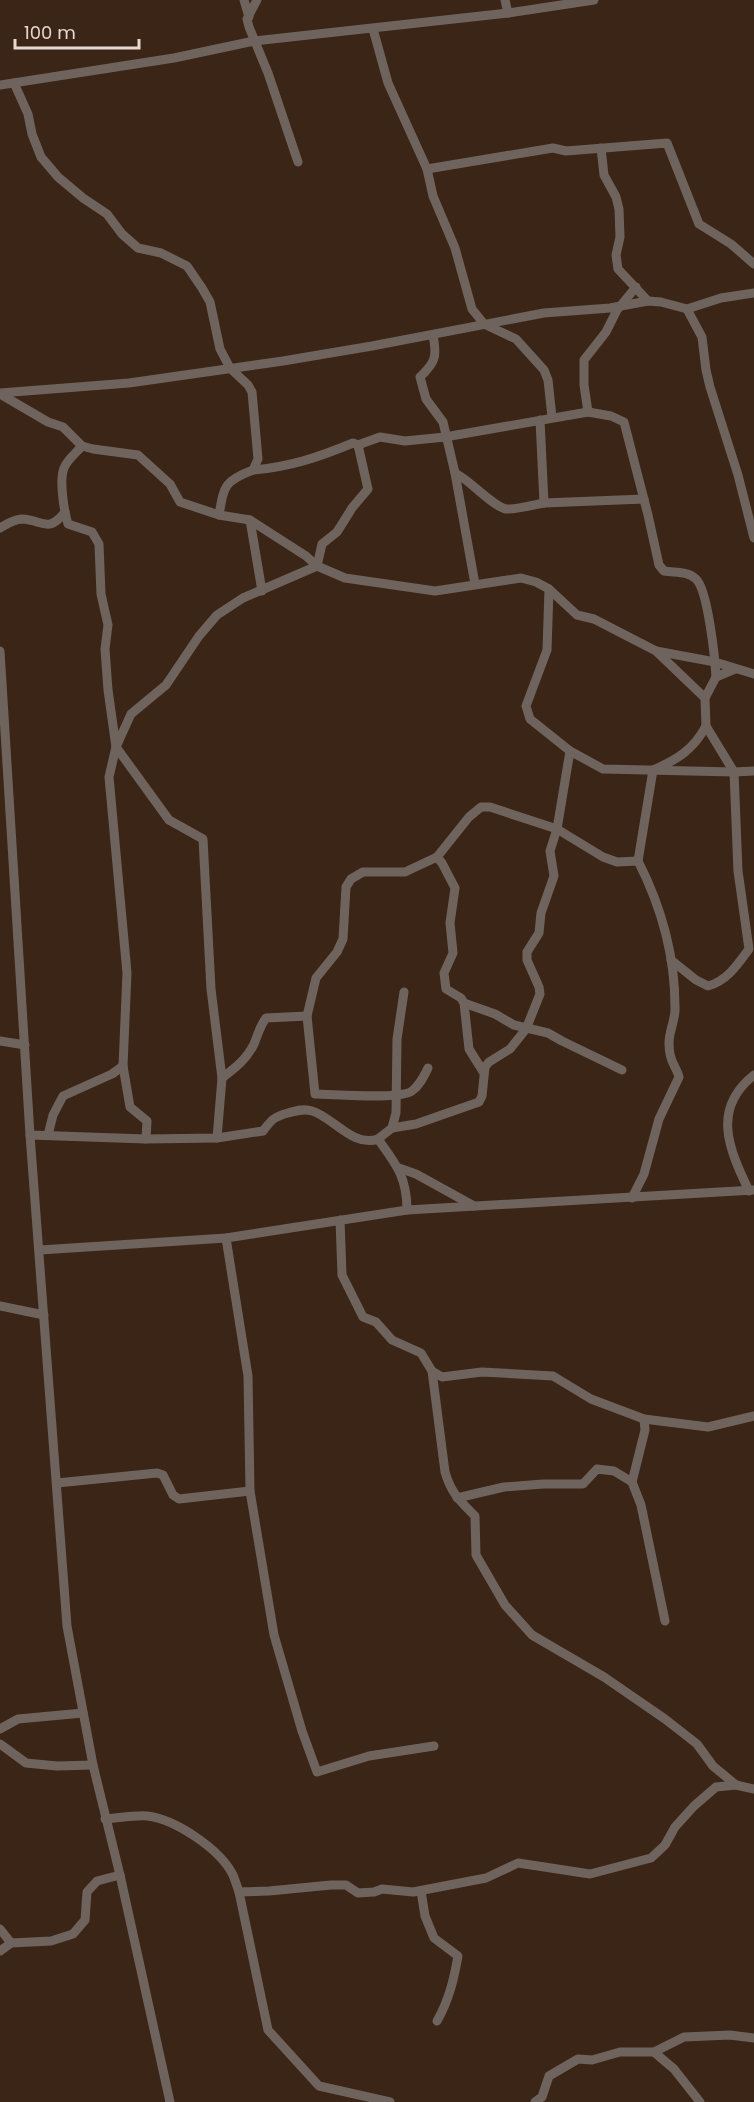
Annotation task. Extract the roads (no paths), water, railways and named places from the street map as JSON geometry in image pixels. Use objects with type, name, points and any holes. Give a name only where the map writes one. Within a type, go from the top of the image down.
[{"type":"street","points":[[244,0],[249,17]]},
{"type":"street","points":[[256,0],[248,20],[249,27],[268,73],[298,162]]},
{"type":"street","points":[[505,0],[508,13]]},
{"type":"street","points":[[0,85],[174,58],[254,41],[508,13],[594,0]]},
{"type":"street","points":[[373,28],[388,83],[427,169],[433,196],[455,248],[472,309],[484,324],[516,339],[544,370],[548,380],[552,417]]},
{"type":"street","points":[[14,83],[28,114],[32,134],[41,158],[58,177],[107,214],[122,234],[138,248],[161,252],[187,266],[210,302],[220,349],[230,368],[252,392],[258,459],[253,470]]},
{"type":"street","points":[[427,169],[553,148],[566,151],[667,143],[699,224],[730,244],[754,264]]},
{"type":"street","points":[[601,148],[604,175],[616,197],[619,209],[620,237],[616,255],[618,269],[648,302]]},
{"type":"street","points":[[588,412],[584,385],[584,360],[606,332],[617,310],[636,287]]},
{"type":"street","points":[[0,394],[129,382],[283,361],[544,313],[610,308],[648,302],[661,302],[687,309],[721,298],[754,293]]},
{"type":"street","points":[[687,309],[702,338],[710,387],[724,426],[754,538]]},
{"type":"street","points":[[433,334],[436,349],[432,366],[420,377],[426,399],[443,422],[455,473],[475,584]]},
{"type":"street","points":[[0,394],[48,422],[63,427],[82,446],[138,456],[170,484],[180,502],[219,515],[250,520],[306,556],[317,566],[345,578],[435,591],[521,578],[549,589],[577,615],[594,620],[656,651],[715,662],[754,674]]},
{"type":"street","points":[[358,446],[381,437],[405,441],[446,437],[588,412],[611,416],[624,422],[659,565],[664,571],[686,573],[696,579],[703,589],[716,677],[705,698],[706,726],[734,772],[738,871],[752,949],[734,969],[717,983],[708,986],[696,980],[670,960]]},
{"type":"street","points":[[540,420],[544,503]]},
{"type":"street","points":[[219,515],[224,486],[234,477],[253,470],[289,466],[353,443],[358,446],[368,489],[352,508],[337,532],[322,544],[317,566]]},
{"type":"street","points":[[82,446],[64,467],[62,479],[64,512],[68,524],[92,532],[99,544],[101,594],[108,626],[105,649],[108,690],[116,747],[169,820],[203,839],[211,989],[222,1078],[217,1138]]},
{"type":"street","points":[[455,473],[506,509],[544,503],[644,499]]},
{"type":"street","points":[[0,528],[12,521],[22,519],[45,525],[57,522],[64,512]]},
{"type":"street","points":[[250,520],[262,591]]},
{"type":"street","points":[[146,1139],[147,1121],[130,1107],[123,1066],[127,974],[109,777],[116,747],[132,714],[166,685],[199,636],[217,615],[226,607],[317,566]]},
{"type":"street","points":[[549,589],[547,650],[526,706],[530,719],[570,751],[603,769],[754,771]]},
{"type":"street","points":[[0,651],[30,1135],[67,1626],[93,1765],[120,1875],[170,2102]]},
{"type":"street","points":[[656,651],[705,698]]},
{"type":"street","points":[[716,677],[735,669]]},
{"type":"street","points":[[653,770],[675,761],[689,750],[699,739],[706,726]]},
{"type":"street","points":[[30,1135],[146,1139],[217,1138],[263,1131],[274,1117],[299,1110],[312,1111],[360,1139],[370,1142],[392,1128],[427,1121],[479,1102],[482,1096],[484,1073],[489,1062],[510,1049],[526,1029],[540,994],[527,960],[527,952],[539,933],[541,913],[554,876],[550,851],[557,830],[570,751]]},
{"type":"street","points":[[633,1198],[644,1174],[659,1119],[679,1077],[670,1056],[670,1026],[676,1010],[667,935],[653,890],[638,861],[653,770]]},
{"type":"street","points":[[312,1111],[315,1094],[307,1016],[316,978],[337,952],[343,939],[346,887],[351,879],[363,872],[405,872],[437,857],[469,817],[481,807],[490,807],[557,830],[603,857],[617,862],[638,861]]},
{"type":"street","points":[[0,818],[11,817]]},
{"type":"street","points":[[437,857],[455,888],[450,923],[453,953],[444,973],[444,981],[446,989],[461,998],[464,1003],[469,1049],[484,1073]]},
{"type":"street","points":[[392,1128],[396,1113],[396,1040],[404,992]]},
{"type":"street","points":[[464,1003],[495,1014],[514,1025],[548,1033],[622,1070]]},
{"type":"street","points":[[222,1078],[242,1063],[254,1045],[260,1027],[266,1018],[307,1016]]},
{"type":"street","points":[[0,1041],[25,1045]]},
{"type":"street","points":[[48,1135],[53,1115],[63,1096],[112,1074],[123,1066]]},
{"type":"street","points":[[315,1094],[396,1095],[410,1092],[420,1083],[428,1068]]},
{"type":"street","points":[[40,1250],[226,1238],[407,1210],[751,1191],[732,1148],[727,1117],[741,1085],[754,1075]]},
{"type":"street","points":[[378,1139],[399,1168],[404,1181],[407,1210]]},
{"type":"street","points":[[399,1168],[416,1174],[476,1207]]},
{"type":"street","points":[[340,1220],[342,1275],[363,1317],[376,1322],[392,1340],[420,1353],[432,1371],[442,1377],[482,1372],[553,1377],[591,1399],[644,1419],[708,1427],[754,1416]]},
{"type":"street","points":[[226,1238],[248,1376],[250,1491],[274,1635],[302,1731],[317,1772],[369,1756],[434,1746]]},
{"type":"street","points":[[0,1306],[44,1315]]},
{"type":"street","points":[[432,1371],[445,1472],[449,1486],[457,1498],[475,1516],[476,1556],[505,1605],[532,1635],[604,1677],[665,1719],[697,1744],[713,1766],[736,1785]]},
{"type":"street","points":[[644,1419],[645,1430],[632,1482],[641,1504],[665,1621]]},
{"type":"street","points":[[457,1498],[504,1487],[583,1484],[597,1469],[614,1471],[632,1482]]},
{"type":"street","points":[[57,1483],[157,1473],[163,1475],[173,1495],[179,1499],[250,1491]]},
{"type":"street","points":[[0,1729],[18,1719],[83,1713]]},
{"type":"street","points":[[0,1744],[26,1763],[57,1766],[93,1765]]},
{"type":"street","points":[[239,1892],[331,1885],[346,1885],[357,1893],[382,1889],[421,1891],[486,1878],[518,1863],[590,1874],[651,1858],[665,1845],[675,1827],[694,1806],[716,1787],[736,1785],[754,1789]]},
{"type":"street","points":[[105,1819],[146,1816],[174,1824],[197,1837],[219,1858],[232,1873],[239,1892],[268,2030],[319,2086],[390,2102]]},
{"type":"street","points":[[0,1952],[11,1943],[51,1941],[73,1934],[85,1920],[87,1892],[97,1881],[120,1875]]},
{"type":"street","points":[[421,1891],[424,1916],[434,1938],[458,1956],[451,1990],[445,2007],[436,2021]]},
{"type":"street","points":[[0,1929],[11,1943]]},
{"type":"street","points":[[535,2102],[542,2097],[549,2076],[578,2059],[592,2060],[620,2052],[654,2052],[684,2037],[730,2035],[754,2038]]},
{"type":"street","points":[[654,2052],[674,2069],[700,2102]]}]
